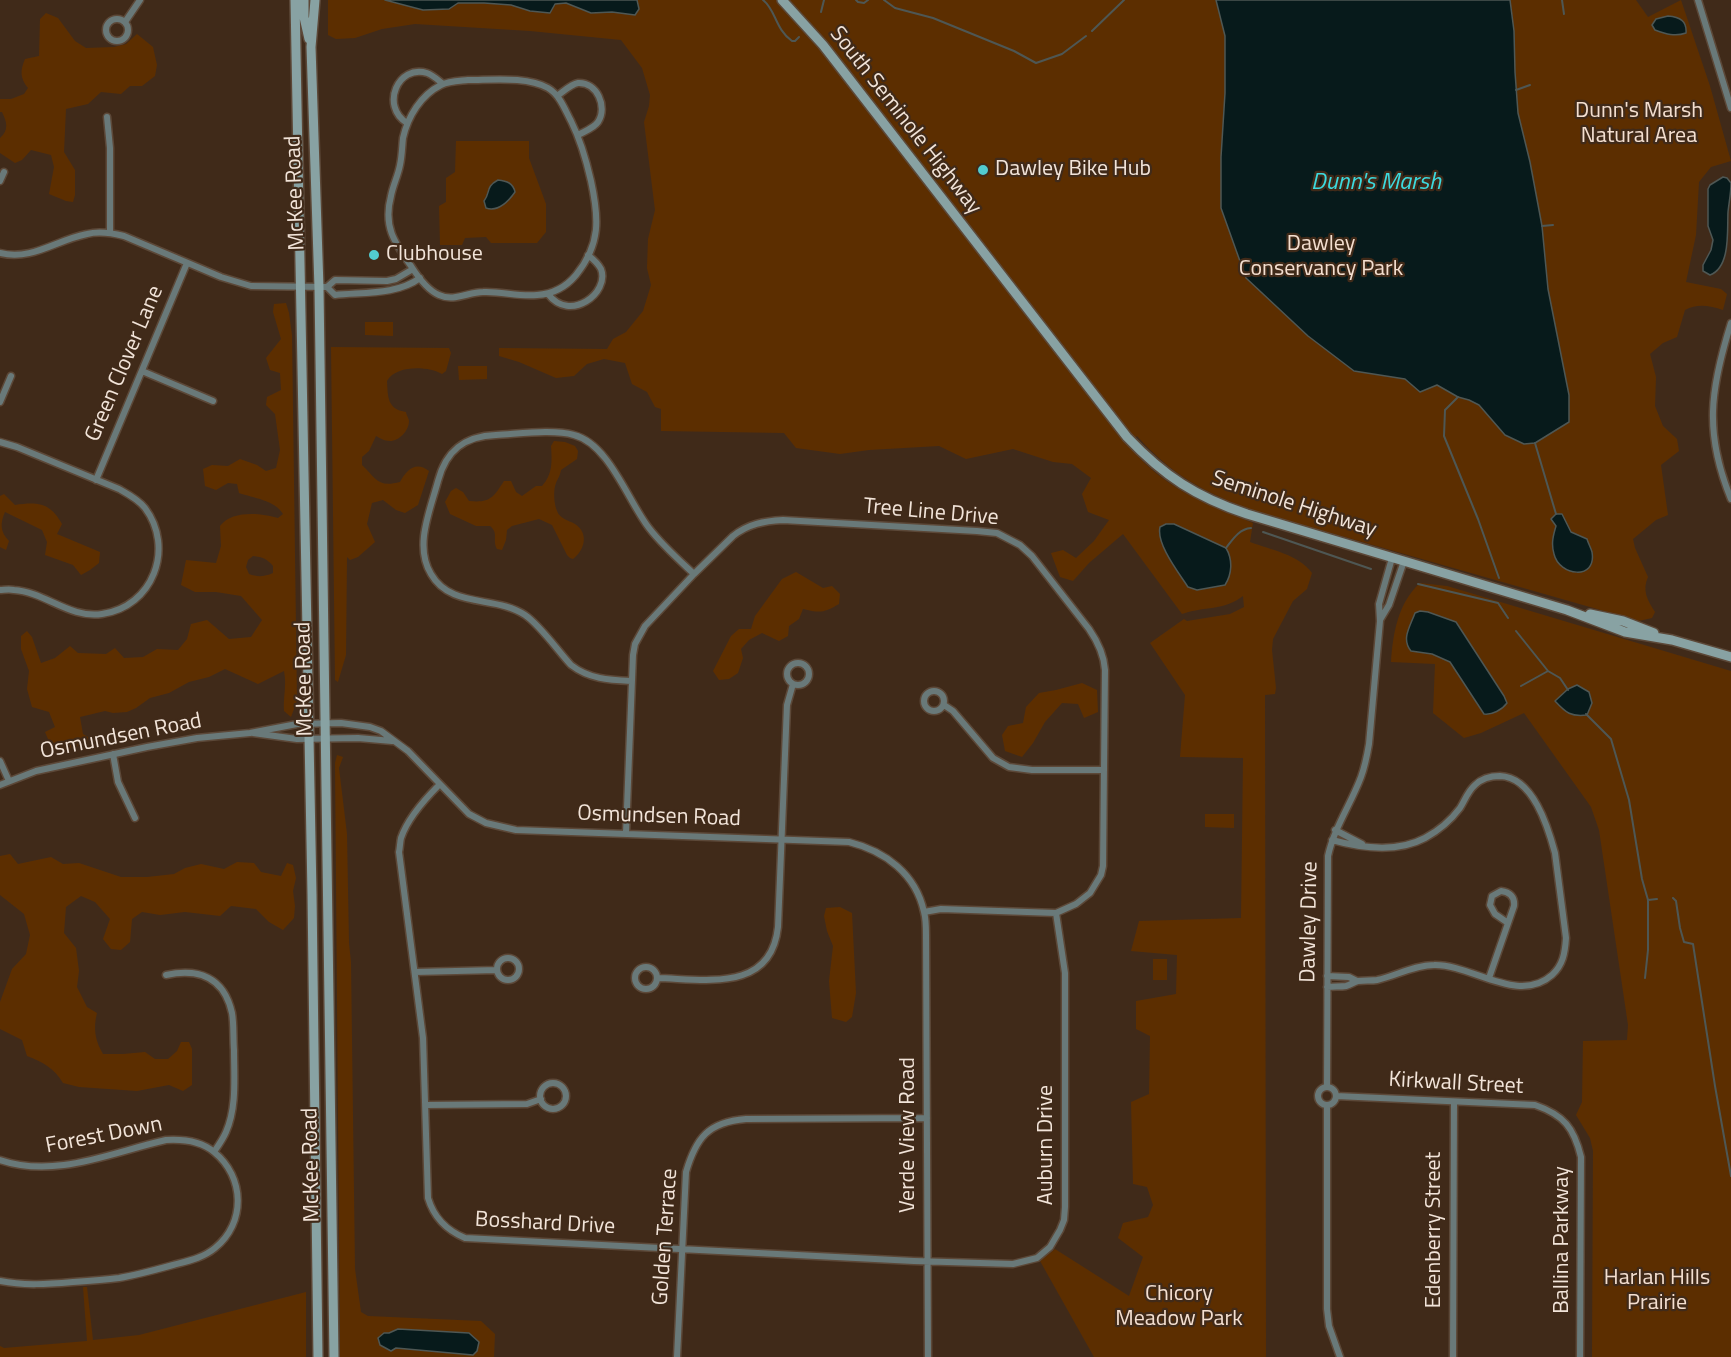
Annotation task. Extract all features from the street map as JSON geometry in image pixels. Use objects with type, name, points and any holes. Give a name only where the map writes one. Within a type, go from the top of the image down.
[{"type":"main road","name":"McKee Road","points":[[295,0],[314,288],[309,739],[318,1357]]},
{"type":"main road","points":[[304,0],[304,17],[311,47]]},
{"type":"main road","name":"McKee Road","points":[[315,0],[311,47],[314,288],[326,740],[334,1357]]},
{"type":"main road","name":"South Seminole Highway","points":[[782,0],[823,45],[995,269]]},
{"type":"main road","name":"Seminole Highway","points":[[995,269],[1127,437],[1155,466],[1202,496],[1225,507],[1392,558],[1567,610],[1623,621],[1672,640],[1731,657]]},
{"type":"street","points":[[125,22],[140,0]]},
{"type":"street","points":[[1698,0],[1731,108]]},
{"type":"street","points":[[407,123],[396,113],[393,102],[395,89],[400,82],[415,72],[424,72],[443,84]]},
{"type":"street","points":[[468,80],[524,81],[543,85],[557,96],[585,151],[597,208],[596,233],[588,255],[572,279],[558,290],[548,294],[521,296],[485,291],[447,298],[434,292],[420,278],[395,243],[388,222],[391,196],[400,167],[407,123],[425,97],[443,84],[468,80]]},
{"type":"street","points":[[557,96],[574,84],[580,83],[591,87],[599,97],[602,103],[600,120],[595,126],[578,135]]},
{"type":"street","points":[[107,117],[110,148],[110,233]]},
{"type":"street","points":[[0,181],[4,172]]},
{"type":"street","points":[[0,252],[20,255],[34,253],[85,234],[110,233],[124,236],[221,277],[251,286],[314,288],[335,295],[395,289],[410,285],[420,278]]},
{"type":"street","points":[[548,294],[556,303],[566,306],[586,301],[600,286],[602,277],[599,267],[588,255]]},
{"type":"street","name":"Green Clover Lane","points":[[96,480],[187,263]]},
{"type":"street","points":[[314,288],[335,280],[396,279],[413,269]]},
{"type":"street","points":[[1731,323],[1716,376],[1712,413],[1713,432],[1720,466],[1731,499]]},
{"type":"street","points":[[142,371],[213,401]]},
{"type":"street","points":[[0,402],[11,376]]},
{"type":"street","points":[[632,681],[597,678],[578,671],[526,616],[507,607],[457,596],[435,580],[425,559],[423,542],[439,476],[447,458],[462,444],[478,436],[560,433],[584,438],[604,456],[651,531],[694,574]]},
{"type":"street","points":[[0,442],[18,447],[132,496],[144,506],[152,519],[157,532],[160,553],[158,566],[148,587],[124,607],[102,614],[77,612],[30,593],[0,590]]},
{"type":"street","name":"Tree Line Drive","points":[[626,833],[633,655],[640,634],[694,574],[741,530],[769,520],[997,533],[1013,540],[1032,556],[1093,634],[1102,652],[1105,670],[1104,855],[1101,875],[1083,900],[1067,910],[1056,913],[941,909],[924,912]]},
{"type":"street","name":"Dawley Drive","points":[[1327,1087],[1328,856],[1335,830],[1366,763],[1380,621],[1379,604],[1392,558]]},
{"type":"street","name":"Dawley Drive","points":[[1380,621],[1389,605],[1404,561]]},
{"type":"street","points":[[657,978],[721,980],[734,978],[751,973],[773,950],[777,939],[787,705],[793,684]]},
{"type":"street","points":[[944,705],[953,711],[993,758],[1009,767],[1032,770],[1104,770]]},
{"type":"street","name":"Osmundsen Road","points":[[0,785],[36,771],[197,738],[250,733],[280,726],[341,723],[381,731],[408,751],[469,814],[486,823],[516,830],[849,842],[867,847],[893,862],[908,878],[918,895],[924,912]]},
{"type":"street","name":"Osmundsen Road","points":[[250,733],[277,738],[326,740],[358,738],[393,741]]},
{"type":"street","points":[[112,754],[118,782],[135,818]]},
{"type":"street","points":[[0,761],[9,781]]},
{"type":"street","points":[[1327,987],[1347,986],[1357,981],[1376,980],[1432,965],[1455,967],[1521,987],[1531,986],[1555,973],[1562,963],[1566,950],[1555,853],[1540,811],[1532,797],[1518,781],[1503,776],[1484,778],[1473,787],[1459,808],[1438,830],[1410,844],[1392,848],[1352,845],[1332,840]]},
{"type":"street","name":"Bosshard Drive","points":[[439,785],[407,826],[401,838],[399,852],[423,1038],[428,1198],[437,1219],[458,1235],[473,1240],[928,1261]]},
{"type":"street","points":[[1335,830],[1365,846]]},
{"type":"street","points":[[1489,978],[1508,923],[1514,901],[1510,894],[1501,891],[1492,896],[1490,905],[1495,914],[1508,923]]},
{"type":"street","name":"Verde View Road","points":[[924,912],[928,1357]]},
{"type":"street","name":"Auburn Drive","points":[[928,1261],[1013,1264],[1037,1258],[1056,1239],[1064,1220],[1066,1194],[1065,972],[1056,913]]},
{"type":"street","points":[[415,972],[497,970]]},
{"type":"street","points":[[0,1281],[36,1285],[118,1278],[166,1267],[207,1254],[230,1232],[237,1215],[238,1191],[231,1172],[214,1152],[226,1134],[234,1096],[232,1015],[228,1000],[219,985],[212,979],[200,974],[178,972],[166,975]]},
{"type":"street","points":[[1327,976],[1349,976],[1357,981]]},
{"type":"street","points":[[551,1084],[562,1087],[566,1094],[564,1103],[558,1108],[545,1106],[541,1099],[542,1091],[551,1084]]},
{"type":"street","points":[[1327,1087],[1333,1090],[1336,1096],[1334,1102],[1327,1105],[1321,1103],[1319,1095],[1321,1089],[1327,1087]]},
{"type":"street","name":"Kirkwall Street","points":[[1336,1096],[1535,1106],[1558,1115],[1569,1125]]},
{"type":"street","points":[[426,1105],[526,1104],[541,1099]]},
{"type":"street","name":"Edenberry Street","points":[[1453,1357],[1454,1102]]},
{"type":"street","points":[[1327,1105],[1327,1309],[1329,1326],[1340,1357]]},
{"type":"street","name":"Golden Terrace","points":[[677,1357],[686,1172],[692,1152],[700,1139],[729,1120],[927,1118]]},
{"type":"street","name":"Ballina Parkway","points":[[1569,1125],[1581,1157],[1580,1357]]},
{"type":"street","name":"Forest Down","points":[[0,1160],[39,1167],[69,1165],[153,1143],[180,1139],[204,1146],[214,1152]]},
{"type":"green space","name":"Dawley Conservancy Park","points":[[328,0],[385,0],[423,10],[449,9],[458,3],[484,3],[511,5],[530,11],[566,3],[591,13],[638,9],[637,0],[1636,0],[1648,17],[1681,0],[1710,86],[1731,161],[1711,167],[1699,182],[1696,235],[1686,282],[1721,289],[1727,294],[1723,310],[1699,306],[1685,310],[1677,337],[1663,343],[1650,354],[1656,377],[1655,406],[1663,426],[1677,439],[1679,451],[1661,465],[1668,515],[1656,520],[1633,539],[1648,577],[1645,591],[1655,612],[1652,618],[1639,621],[1250,510],[1191,482],[1170,468],[1137,436],[1127,444],[1162,478],[1209,505],[1253,523],[1250,542],[1292,557],[1312,573],[1307,589],[1293,601],[1273,639],[1276,688],[1275,694],[1265,695],[1266,1357],[1094,1357],[1040,1261],[1055,1249],[1129,1296],[1143,1257],[1118,1238],[1123,1223],[1148,1217],[1153,1205],[1147,1187],[1133,1184],[1131,1102],[1149,1094],[1150,1036],[1136,1029],[1136,1001],[1176,994],[1177,955],[1131,951],[1139,921],[1241,918],[1243,758],[1180,757],[1185,695],[1150,643],[1184,619],[1187,621],[1230,614],[1244,607],[1243,596],[1229,604],[1182,614],[1123,534],[1089,563],[1073,581],[1060,577],[1051,553],[1063,550],[1076,558],[1094,541],[1109,520],[1088,512],[1082,494],[1091,478],[1072,464],[1053,462],[1013,449],[966,459],[939,446],[840,454],[796,448],[784,433],[661,431],[661,409],[655,407],[647,392],[632,384],[625,363],[604,359],[587,364],[574,376],[556,378],[499,356],[499,348],[607,349],[613,339],[626,332],[643,311],[651,285],[647,268],[648,239],[655,210],[644,122],[650,95],[642,68],[621,40],[530,31],[415,24],[382,29],[355,38],[336,39],[328,35]],"holes":[[[1201,537],[1226,548],[1218,587],[1197,589]]]},
{"type":"green space","points":[[46,13],[58,18],[75,41],[86,48],[126,44],[137,34],[153,47],[157,65],[155,76],[142,86],[130,86],[121,94],[101,92],[88,104],[66,109],[64,152],[75,170],[73,202],[49,194],[54,167],[51,155],[31,150],[22,160],[15,163],[0,153],[0,138],[5,132],[6,123],[0,112],[0,99],[11,99],[24,94],[28,88],[22,78],[22,67],[25,59],[39,56],[40,19]]},
{"type":"green space","points":[[456,141],[529,141],[529,158],[546,204],[546,232],[537,243],[491,243],[486,237],[465,238],[462,245],[440,245],[439,206],[446,202],[446,178],[455,172]]},
{"type":"green space","points":[[286,303],[292,335],[297,701],[291,717],[284,711],[284,671],[258,684],[225,669],[209,677],[189,682],[169,693],[150,698],[127,712],[105,711],[80,717],[83,734],[88,737],[87,744],[62,750],[51,746],[45,732],[55,727],[49,712],[32,707],[27,689],[29,671],[21,649],[21,636],[27,631],[32,637],[41,663],[55,658],[70,646],[78,653],[106,654],[115,648],[124,658],[143,657],[157,649],[178,650],[187,639],[191,624],[207,620],[229,639],[251,637],[262,620],[241,596],[216,592],[195,592],[181,585],[186,560],[216,563],[221,546],[220,526],[225,521],[247,514],[278,518],[283,514],[275,506],[263,500],[239,493],[237,484],[228,483],[216,490],[205,486],[203,469],[212,465],[228,466],[240,459],[266,471],[276,468],[280,450],[275,414],[266,405],[267,397],[281,390],[280,373],[270,370],[266,358],[281,339],[273,312],[274,304]],"holes":[[[253,556],[271,564],[273,573],[261,576],[249,574],[246,567],[248,560]]]},
{"type":"green space","points":[[365,322],[393,322],[393,336],[365,335]]},
{"type":"green space","points":[[331,347],[449,348],[451,353],[446,371],[442,374],[429,369],[413,368],[397,372],[387,381],[392,405],[406,412],[409,425],[403,435],[393,441],[376,436],[369,451],[362,457],[362,465],[378,481],[386,484],[400,482],[412,468],[420,467],[429,471],[418,505],[405,513],[396,510],[383,500],[372,503],[367,524],[375,542],[358,557],[350,560],[347,557],[346,655],[338,682],[335,680]]},
{"type":"green space","points":[[458,366],[487,366],[487,379],[459,380]]},
{"type":"green space","points":[[554,441],[575,446],[578,451],[577,459],[561,470],[554,493],[558,514],[575,524],[584,537],[583,546],[573,559],[567,555],[552,525],[539,519],[512,526],[507,530],[502,550],[497,549],[495,534],[490,526],[476,526],[450,514],[445,502],[451,491],[456,488],[463,492],[469,501],[482,501],[497,492],[504,481],[511,481],[516,492],[522,496],[536,486],[542,486],[550,472],[551,446]]},
{"type":"green space","points":[[4,494],[15,505],[36,504],[53,511],[62,524],[57,534],[100,552],[99,563],[81,575],[73,565],[45,555],[47,542],[42,530],[5,512],[2,527],[9,541],[6,550],[0,547],[0,496]]},
{"type":"green space","points":[[796,572],[823,588],[832,586],[840,594],[839,604],[822,611],[803,609],[799,619],[789,626],[788,636],[779,641],[762,633],[749,640],[741,649],[743,658],[738,673],[729,679],[719,680],[713,671],[731,636],[739,629],[751,629],[755,616],[782,579]]},
{"type":"green space","name":"Harlan Hills Prairie","points":[[1420,583],[1447,586],[1731,671],[1731,1357],[1592,1357],[1593,1151],[1590,1138],[1576,1115],[1582,1102],[1583,1041],[1627,1040],[1628,1025],[1599,830],[1591,807],[1524,713],[1481,733],[1464,738],[1433,713],[1435,664],[1391,662],[1398,619],[1406,600]],"holes":[[[1415,613],[1456,622],[1504,696],[1484,714],[1450,662],[1432,654],[1411,651],[1411,624]]]},
{"type":"green space","points":[[1082,683],[1097,690],[1098,712],[1084,718],[1078,704],[1062,703],[1045,722],[1022,757],[1005,751],[1002,735],[1008,726],[1023,723],[1026,707],[1039,693]]},
{"type":"green space","points":[[337,755],[343,757],[339,768],[347,834],[355,1269],[361,1312],[368,1316],[481,1321],[495,1334],[494,1357],[340,1357],[335,763]],"holes":[[[398,1329],[469,1333],[391,1350],[384,1333]]]},
{"type":"green space","points":[[1205,814],[1234,814],[1234,828],[1205,827]]},
{"type":"green space","points":[[10,854],[18,864],[51,857],[63,864],[79,863],[121,877],[174,874],[185,868],[201,864],[224,869],[237,862],[254,863],[261,872],[281,876],[287,863],[293,865],[296,878],[293,891],[294,918],[283,930],[269,922],[256,909],[231,906],[220,916],[185,912],[160,915],[142,912],[132,919],[130,942],[121,950],[111,949],[103,939],[110,919],[95,902],[81,896],[66,907],[64,933],[76,948],[79,971],[77,987],[87,1007],[97,1013],[96,1034],[103,1054],[145,1052],[155,1059],[168,1059],[177,1051],[181,1042],[189,1042],[192,1049],[192,1085],[183,1091],[169,1085],[137,1091],[79,1087],[63,1083],[48,1066],[27,1056],[22,1040],[0,1029],[0,1002],[12,969],[26,954],[30,935],[24,914],[0,895],[0,856]]},
{"type":"green space","points":[[840,907],[852,913],[856,993],[852,1017],[846,1022],[832,1018],[829,981],[833,946],[824,916],[826,908]]},
{"type":"green space","points":[[1153,959],[1167,959],[1167,980],[1153,980]]},
{"type":"green space","points":[[83,1287],[87,1287],[93,1340],[139,1335],[306,1292],[306,1357],[0,1357],[0,1346],[4,1348],[87,1341]]},
{"type":"water","points":[[385,0],[637,0],[639,9],[635,15],[612,12],[591,13],[566,3],[555,4],[550,13],[530,11],[511,5],[458,3],[449,9],[423,10]]},
{"type":"water","name":"Dunn's Marsh","points":[[1216,0],[1510,0],[1514,31],[1518,113],[1542,226],[1548,289],[1569,395],[1569,422],[1535,443],[1524,444],[1505,435],[1479,405],[1458,397],[1437,385],[1420,392],[1405,379],[1354,371],[1308,336],[1246,278],[1221,208],[1225,36]]},
{"type":"water","points":[[1668,16],[1682,20],[1686,33],[1678,35],[1655,30],[1652,25],[1656,19]]},
{"type":"water","points":[[1723,177],[1731,183],[1725,256],[1717,271],[1710,275],[1703,271],[1703,265],[1711,250],[1713,240],[1708,226],[1708,189],[1710,185]]},
{"type":"water","points":[[498,180],[509,183],[515,192],[506,203],[499,207],[486,208],[484,201],[490,187]]},
{"type":"water","points":[[1556,514],[1562,514],[1571,532],[1587,539],[1592,552],[1589,568],[1577,572],[1570,571],[1557,561],[1553,547],[1556,526],[1551,519]]},
{"type":"water","points":[[1174,524],[1226,548],[1231,567],[1225,585],[1197,590],[1188,587],[1161,542],[1160,527]]},
{"type":"water","points":[[1420,611],[1456,622],[1504,696],[1507,703],[1502,708],[1493,713],[1484,714],[1450,662],[1432,654],[1411,651],[1407,642],[1407,633],[1415,613]]},
{"type":"water","points":[[1577,685],[1589,692],[1592,703],[1587,715],[1569,713],[1555,701],[1568,689]]},
{"type":"water","points":[[398,1329],[469,1333],[479,1342],[477,1351],[473,1355],[396,1348],[391,1351],[380,1345],[378,1338],[384,1333]]},
{"type":"waterway","points":[[763,0],[771,9],[786,36],[792,41],[799,37]]},
{"type":"waterway","points":[[821,12],[824,0]]},
{"type":"waterway","points":[[856,0],[864,3],[868,0]]},
{"type":"waterway","points":[[884,0],[895,8],[933,18],[1014,51],[1036,63],[1062,54],[1086,36]]},
{"type":"waterway","points":[[1092,31],[1124,0]]},
{"type":"waterway","points":[[1562,0],[1564,14]]},
{"type":"waterway","points":[[1516,90],[1530,85]]},
{"type":"waterway","points":[[1542,226],[1553,225]]},
{"type":"waterway","points":[[1458,397],[1445,410],[1444,436],[1499,578]]},
{"type":"waterway","points":[[1535,443],[1556,514]]},
{"type":"waterway","points":[[1226,548],[1240,532],[1251,528]]},
{"type":"waterway","points":[[1263,532],[1371,569]]},
{"type":"waterway","points":[[1418,584],[1498,603],[1508,618]]},
{"type":"waterway","points":[[1516,631],[1548,671],[1560,678],[1568,690]]},
{"type":"waterway","points":[[1521,686],[1548,671]]},
{"type":"waterway","points":[[1586,714],[1611,739],[1629,800],[1642,879],[1648,900],[1657,899]]},
{"type":"waterway","points":[[1673,898],[1676,901],[1684,942],[1693,944],[1731,1176]]},
{"type":"waterway","points":[[1645,978],[1648,950],[1648,900]]},
{"type":"place","name":"Dawley Bike Hub","points":[[983,170]]},
{"type":"place","name":"Clubhouse","points":[[374,255]]},
{"type":"park label","name":"Dunn's Marsh Natural Area","points":[[1639,124]]},
{"type":"park label","name":"Chicory Meadow Park","points":[[1179,1308]]}]
